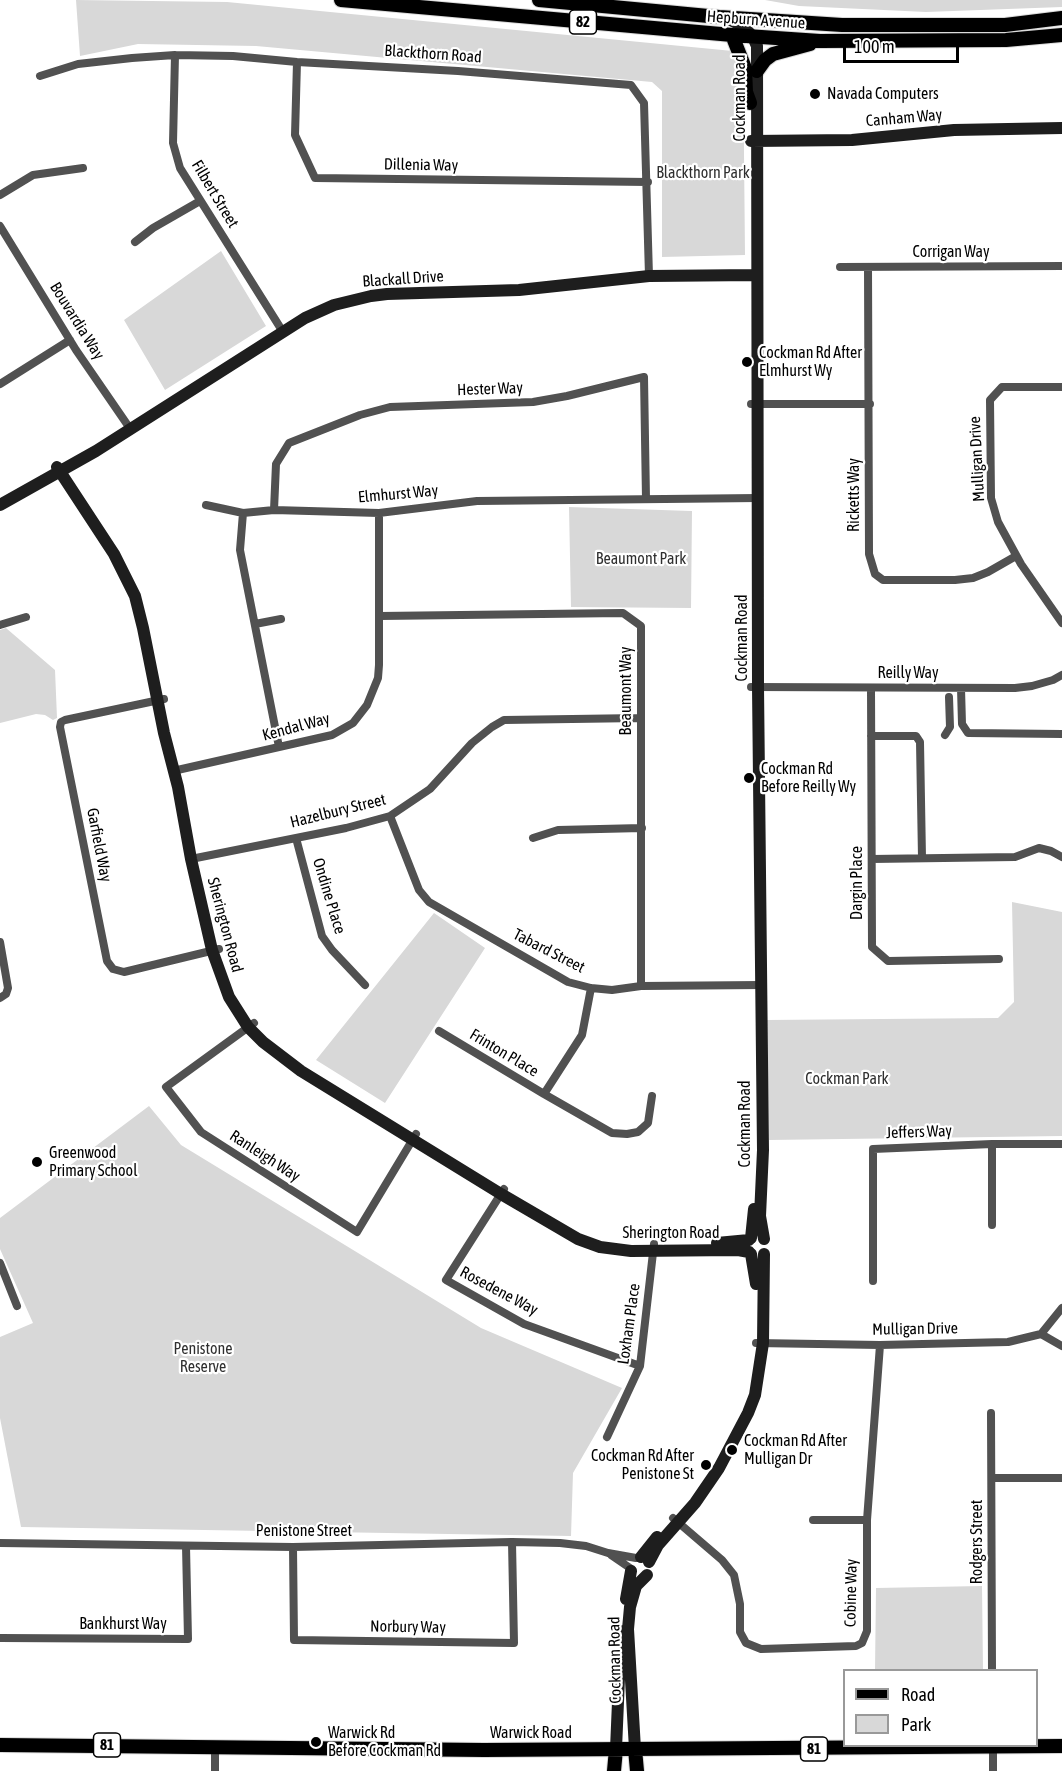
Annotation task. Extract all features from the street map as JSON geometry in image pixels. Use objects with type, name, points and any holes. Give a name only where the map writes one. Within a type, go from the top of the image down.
[{"type":"main road","name":"Hepburn Avenue","points":[[341,0],[820,41],[1006,40],[1062,35]]},
{"type":"main road","name":"Hepburn Avenue","points":[[539,0],[842,25],[1005,25],[1062,18]]},
{"type":"main road","name":"Cockman Road","points":[[725,17],[744,27],[757,46],[753,145],[755,687],[761,853],[755,1150],[750,1246],[756,1281],[759,1343]]},
{"type":"main road","name":"Cockman Road","points":[[753,145],[749,46],[753,37],[773,21]]},
{"type":"main road","points":[[732,35],[745,68],[746,92],[750,103]]},
{"type":"main road","points":[[757,71],[773,54],[820,41]]},
{"type":"main road","name":"Canham Way","points":[[753,145],[852,140],[954,130],[1062,128]]},
{"type":"main road","name":"Canham Way","points":[[753,145],[861,146],[990,136],[1062,135]]},
{"type":"main road","name":"Blackall Drive","points":[[0,505],[129,427],[327,301],[353,292],[374,289],[499,285],[649,273],[754,271]]},
{"type":"main road","name":"Blackall Drive","points":[[0,497],[62,468]]},
{"type":"main road","name":"Sherington Road","points":[[62,468],[114,554],[129,582],[140,611],[216,950],[229,997],[251,1025],[279,1056],[301,1071],[415,1137],[563,1231],[588,1243],[615,1250],[654,1248],[738,1250],[750,1246]]},
{"type":"main road","name":"Cockman Road","points":[[757,985],[763,1150],[760,1216],[765,1239]]},
{"type":"main road","points":[[758,1236],[765,1239],[768,1246],[764,1254],[758,1256],[750,1246],[758,1236]]},
{"type":"main road","name":"Cockman Road","points":[[616,1749],[621,1637],[637,1563],[676,1521],[719,1468],[748,1413],[755,1395],[764,1254]]},
{"type":"main road","name":"Cockman Road","points":[[635,1749],[628,1629],[630,1606],[636,1586],[650,1567],[637,1563]]},
{"type":"main road","name":"Warwick Road","points":[[0,1745],[616,1749],[874,1747]]},
{"type":"main road","name":"Warwick Road","points":[[1038,1746],[1062,1746]]},
{"type":"main road","points":[[614,1771],[616,1749]]},
{"type":"main road","points":[[635,1749],[637,1771]]},
{"type":"street","name":"Blackthorn Road","points":[[40,76],[78,64],[175,55],[233,56],[631,85],[644,103],[649,273]]},
{"type":"street","name":"Filbert Street","points":[[175,55],[173,143],[180,168],[281,329]]},
{"type":"street","name":"Dillenia Way","points":[[297,62],[295,135],[315,178],[648,182]]},
{"type":"street","points":[[0,195],[33,175],[83,168]]},
{"type":"street","points":[[135,242],[200,201]]},
{"type":"street","name":"Bouvardia Way","points":[[0,226],[70,340],[129,427]]},
{"type":"street","name":"Corrigan Way","points":[[840,267],[1062,266]]},
{"type":"street","name":"Ricketts Way","points":[[868,267],[869,554],[875,574],[884,580],[973,578],[1016,556]]},
{"type":"street","points":[[0,384],[70,340]]},
{"type":"street","name":"Hester Way","points":[[274,510],[276,464],[289,443],[360,415],[390,407],[532,402],[644,377],[646,499]]},
{"type":"street","name":"Mulligan Drive","points":[[1062,387],[1002,387],[990,400],[991,498],[998,522],[1016,556],[1062,623]]},
{"type":"street","points":[[755,404],[870,404]]},
{"type":"street","name":"Elmhurst Way","points":[[243,513],[274,510],[379,513],[477,501],[755,498]]},
{"type":"street","points":[[206,505],[243,513],[240,550],[279,747]]},
{"type":"street","name":"Kendal Way","points":[[177,770],[332,735],[353,723],[368,705],[378,678],[379,513]]},
{"type":"street","name":"Beaumont Way","points":[[380,616],[623,613],[641,626],[641,986]]},
{"type":"street","points":[[0,625],[26,617]]},
{"type":"street","points":[[255,624],[281,619]]},
{"type":"street","name":"Reilly Way","points":[[755,687],[1015,688],[1032,686],[1062,675]]},
{"type":"street","name":"Dargin Place","points":[[871,688],[872,947],[888,961],[999,959]]},
{"type":"street","points":[[961,688],[962,724],[968,733],[1062,734]]},
{"type":"street","points":[[945,735],[950,727],[949,697]]},
{"type":"street","name":"Garfield Way","points":[[161,700],[61,722],[60,727],[107,961],[113,969],[124,972],[216,950]]},
{"type":"street","name":"Hazelbury Street","points":[[195,858],[346,828],[390,816],[430,789],[472,743],[504,720],[640,718]]},
{"type":"street","points":[[871,736],[916,736],[920,742],[922,858]]},
{"type":"street","name":"Tabard Street","points":[[390,816],[419,890],[429,902],[568,982],[612,990],[641,986],[757,985]]},
{"type":"street","points":[[533,838],[558,830],[642,828]]},
{"type":"street","name":"Ondine Place","points":[[296,838],[322,936],[365,985]]},
{"type":"street","points":[[872,858],[1015,856],[1039,848],[1062,857]]},
{"type":"street","points":[[0,942],[8,988],[6,994],[0,998]]},
{"type":"street","name":"Frinton Place","points":[[439,1031],[544,1095],[582,1035],[591,988]]},
{"type":"street","name":"Ranleigh Way","points":[[251,1025],[166,1087],[201,1132],[357,1232],[415,1137]]},
{"type":"street","points":[[544,1095],[612,1133],[627,1134],[639,1132],[648,1123],[652,1096]]},
{"type":"street","points":[[992,1144],[992,1225]]},
{"type":"street","name":"Jeffers Way","points":[[873,1281],[873,1149],[992,1144],[1062,1144]]},
{"type":"street","name":"Rosedene Way","points":[[502,1192],[446,1280],[525,1324],[640,1366]]},
{"type":"street","name":"Loxham Place","points":[[607,1437],[640,1366],[654,1248]]},
{"type":"street","points":[[0,1263],[17,1306]]},
{"type":"street","points":[[1062,1308],[1041,1334],[1062,1346]]},
{"type":"street","name":"Mulligan Drive","points":[[759,1343],[880,1345],[1008,1342],[1041,1334]]},
{"type":"street","name":"Cobine Way","points":[[676,1521],[722,1560],[734,1575],[739,1595],[740,1632],[746,1643],[761,1648],[772,1648],[856,1646],[862,1643],[867,1631],[867,1520],[880,1345]]},
{"type":"street","name":"Rodgers Street","points":[[991,1413],[993,1669]]},
{"type":"street","points":[[992,1478],[1062,1478]]},
{"type":"street","points":[[813,1520],[867,1520]]},
{"type":"street","name":"Penistone Street","points":[[0,1543],[293,1546],[512,1542],[578,1545],[637,1563]]},
{"type":"street","name":"Norbury Way","points":[[293,1546],[294,1640],[514,1643],[512,1542]]},
{"type":"street","name":"Bankhurst Way","points":[[0,1638],[188,1639],[186,1546]]},
{"type":"street","points":[[215,1747],[215,1771]]},
{"type":"street","points":[[993,1747],[993,1771]]},
{"type":"green space","name":"Blackthorn Park","points":[[76,0],[227,2],[743,52],[745,255],[662,257],[662,91],[652,82],[256,46],[138,44],[80,56]]},
{"type":"green space","points":[[765,0],[1062,0],[1062,7],[926,12],[799,6]]},
{"type":"green space","points":[[221,251],[266,326],[165,390],[124,320]]},
{"type":"green space","name":"Beaumont Park","points":[[569,507],[692,511],[691,608],[571,607]]},
{"type":"green space","points":[[6,628],[55,670],[57,718],[53,720],[45,715],[36,714],[0,723],[0,630]]},
{"type":"green space","name":"Cockman Park","points":[[1012,902],[1062,912],[1062,1136],[769,1140],[767,1020],[998,1018],[1014,1002]]},
{"type":"green space","points":[[434,913],[485,948],[385,1103],[316,1060]]},
{"type":"green space","name":"Penistone Reserve","points":[[149,1106],[181,1145],[481,1328],[622,1388],[573,1473],[571,1536],[21,1527],[0,1418],[0,1337],[33,1323],[0,1249],[0,1218]]},
{"type":"green space","points":[[982,1586],[983,1669],[875,1669],[876,1588]]},
{"type":"place","name":"Navada Computers","points":[[815,94]]},
{"type":"place","name":"Cockman Rd After Elmhurst Wy","points":[[747,362]]},
{"type":"place","name":"Cockman Rd Before Reilly Wy","points":[[749,778]]},
{"type":"place","name":"Greenwood Primary School","points":[[37,1162]]},
{"type":"place","name":"Cockman Rd After Mulligan Dr","points":[[732,1450]]},
{"type":"place","name":"Cockman Rd After Penistone St","points":[[706,1465]]},
{"type":"place","name":"Warwick Rd Before Cockman Rd","points":[[316,1742]]}]
